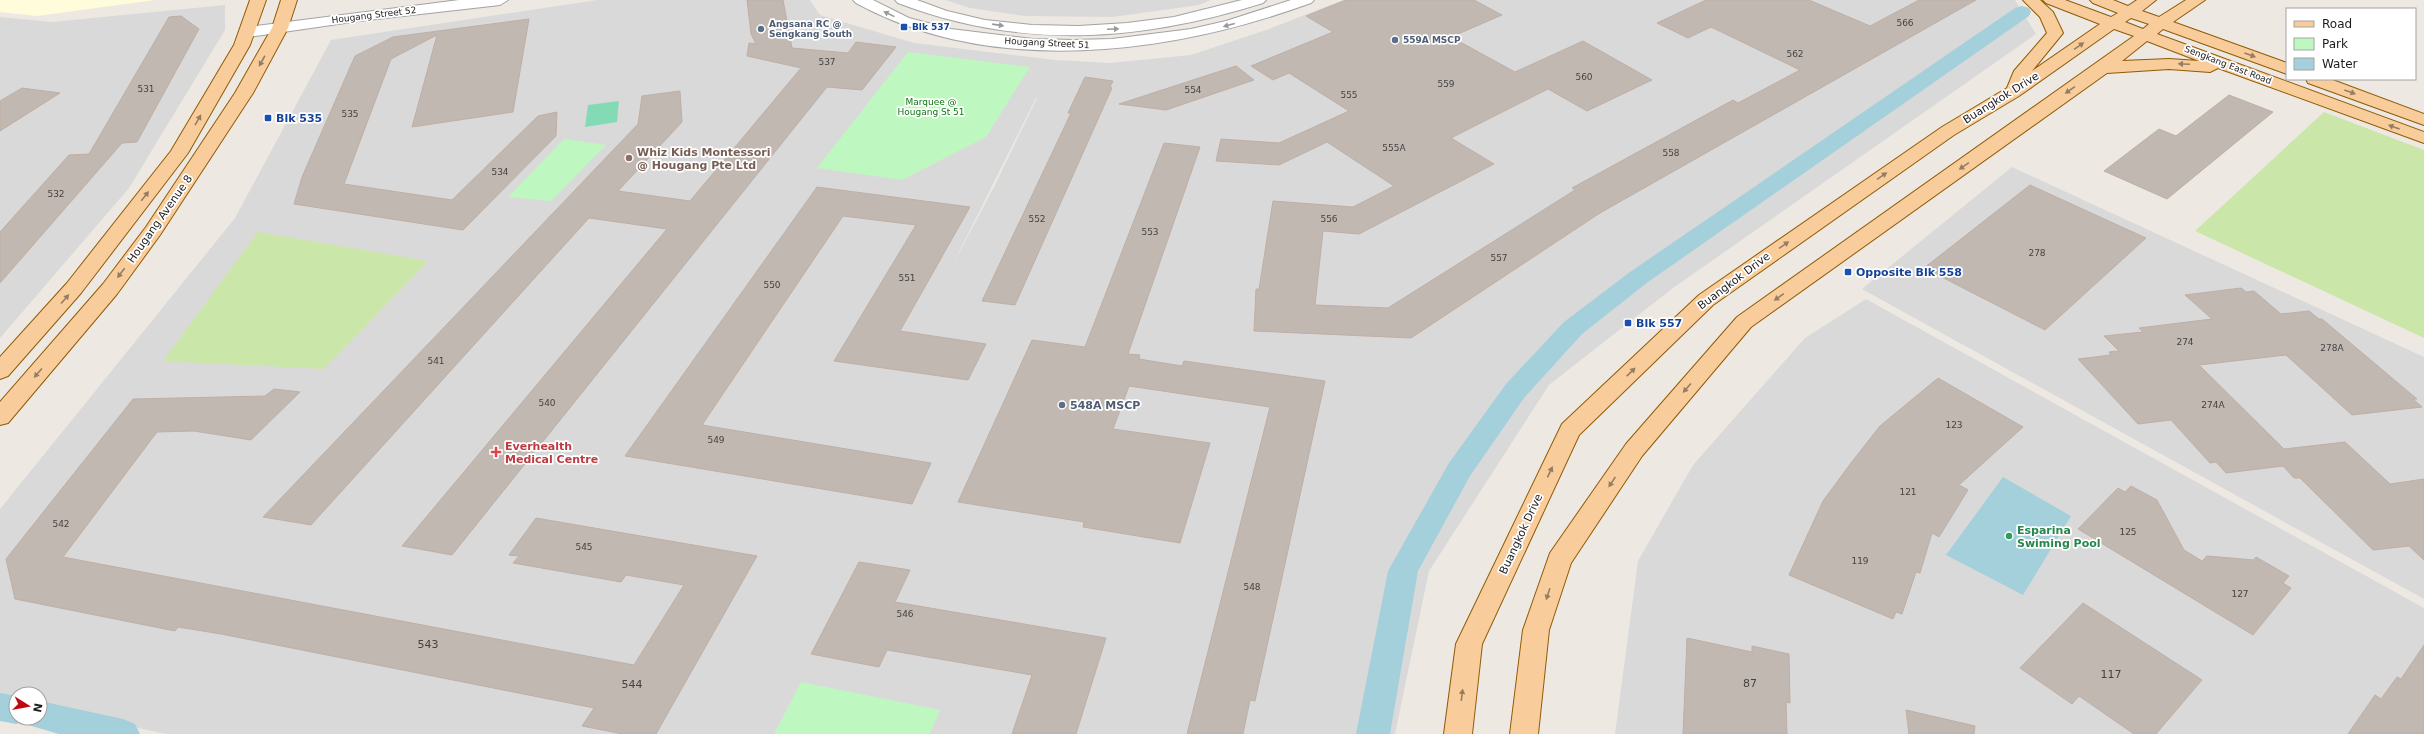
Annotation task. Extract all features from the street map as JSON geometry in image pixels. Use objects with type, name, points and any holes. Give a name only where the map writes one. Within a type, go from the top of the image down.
[{"type":"main road","name":"Hougang Avenue 8","points":[[0,371],[74,288],[179,153],[250,27],[258,0]]},
{"type":"main road","name":"Hougang Avenue 8","points":[[0,417],[110,289],[153,231],[244,94],[282,23],[289,0]]},
{"type":"main road","points":[[2013,92],[2020,74],[2055,33],[2047,15],[2031,0]]},
{"type":"main road","name":"Sengkang East Road","points":[[2051,0],[2424,138]]},
{"type":"main road","name":"Sengkang East Road","points":[[2098,0],[2286,69]]},
{"type":"main road","name":"Buangkok Drive","points":[[1458,734],[1469,644],[1570,430],[1706,300],[1948,131],[2013,92],[2112,22],[2148,0]]},
{"type":"main road","points":[[1524,734],[1536,630],[1559,560],[1634,450],[1744,322],[2102,68],[2160,23],[2193,2],[2195,21],[2225,46]]},
{"type":"main road","points":[[2102,68],[2146,63],[2188,63],[2250,73]]},
{"type":"main road","points":[[2317,80],[2424,120]]},
{"type":"street","name":"Hougang Street 52","points":[[282,23],[415,0]]},
{"type":"street","name":"Hougang Street 52","points":[[250,27],[500,0]]},
{"type":"street","name":"Hougang Street 51","points":[[860,0],[908,23],[934,30],[1021,44],[1105,46],[1196,34],[1266,15],[1306,0]]},
{"type":"street","name":"Hougang Street 51","points":[[903,0],[918,7],[959,19],[1011,27],[1074,31],[1158,25],[1197,18],[1258,0]]},
{"type":"shaded area","points":[[0,0],[155,0],[37,16],[0,12]]},
{"type":"shaded area","points":[[597,0],[810,0],[820,15],[914,43],[1055,60],[1110,63],[1191,55],[1269,29],[1343,0],[2015,0],[2036,34],[1673,288],[1549,385],[1429,571],[1395,734],[167,734],[48,710],[48,686],[8,686],[8,702],[0,700],[0,509],[235,218],[331,40]],"holes":[[[1036,98],[1037,98],[995,185],[951,268]]]},
{"type":"shaded area","points":[[945,0],[1211,0],[1199,5],[1113,17],[1024,16],[970,8]]},
{"type":"shaded area","points":[[225,5],[225,30],[129,188],[0,338],[0,17],[52,22]]},
{"type":"shaded area","points":[[2012,167],[2424,357],[2424,599],[1862,289]]},
{"type":"shaded area","points":[[1866,299],[2424,608],[2424,734],[1615,734],[1638,561],[1693,465],[1805,338]]},
{"type":"green space","name":"Marquee @ Hougang St 51","points":[[908,52],[1030,67],[986,137],[902,180],[817,168]]},
{"type":"green space","points":[[619,101],[617,122],[585,127],[588,105]]},
{"type":"green space","points":[[2324,112],[2424,150],[2424,338],[2195,231]]},
{"type":"green space","points":[[564,139],[606,145],[551,201],[508,197]]},
{"type":"green space","points":[[258,232],[428,261],[324,369],[163,361]]},
{"type":"green space","points":[[801,682],[940,710],[930,734],[774,734]]},
{"type":"water","name":"Esparina Swiming Pool","points":[[2003,477],[2071,516],[2023,595],[1946,555]]},
{"type":"building","points":[[747,0],[783,0],[792,48],[848,53],[856,42],[896,47],[862,90],[827,87],[452,555],[402,546],[667,229],[589,218],[311,525],[263,517],[638,124],[642,96],[680,91],[682,122],[618,191],[690,201],[801,68],[747,56],[749,43],[756,44],[751,34]]},
{"type":"building","points":[[1346,0],[1474,0],[1502,15],[1451,37],[1515,72],[1583,41],[1652,80],[1587,111],[1548,89],[1451,138],[1494,164],[1359,234],[1323,231],[1315,305],[1388,308],[1575,190],[1572,188],[1733,100],[1738,103],[1800,70],[1711,27],[1688,38],[1657,23],[1706,0],[1809,0],[1870,26],[1919,0],[1976,0],[1600,213],[1411,338],[1254,331],[1256,289],[1259,289],[1273,201],[1353,207],[1394,186],[1327,142],[1279,165],[1216,161],[1221,139],[1279,143],[1349,111],[1289,73],[1273,80],[1251,66],[1333,32],[1306,16]]},
{"type":"building","points":[[181,16],[199,29],[137,142],[122,143],[0,283],[0,232],[69,155],[89,154],[169,17]]},
{"type":"building","points":[[529,19],[513,112],[412,127],[437,35],[391,59],[344,184],[452,200],[538,116],[557,112],[556,136],[463,230],[294,204],[302,177],[355,56],[393,37]]},
{"type":"building","points":[[1236,66],[1254,80],[1166,110],[1119,104]]},
{"type":"building","points":[[1085,77],[1113,81],[1110,87],[1112,88],[1015,305],[982,301],[1071,113],[1068,113]]},
{"type":"building","points":[[22,88],[60,93],[0,131],[0,101]]},
{"type":"building","points":[[2229,95],[2273,112],[2167,199],[2104,171],[2159,129],[2176,136]]},
{"type":"building","points":[[1164,143],[1200,147],[1128,354],[1140,355],[1139,359],[1182,366],[1184,361],[1325,381],[1255,701],[1250,700],[1243,734],[1187,734],[1270,407],[1129,386],[1113,429],[1210,443],[1180,543],[1083,527],[1084,522],[958,502],[1032,340],[1085,347]]},
{"type":"building","points":[[2030,185],[2146,238],[2045,330],[1924,268]]},
{"type":"building","points":[[817,187],[970,207],[900,331],[986,344],[968,380],[834,361],[916,225],[843,216],[702,425],[931,463],[912,504],[625,456]]},
{"type":"building","points":[[2241,288],[2246,292],[2254,291],[2281,314],[2309,311],[2319,319],[2322,319],[2417,399],[2413,399],[2422,407],[2352,415],[2286,355],[2199,365],[2284,449],[2345,442],[2390,484],[2424,479],[2424,560],[2409,546],[2373,550],[2300,478],[2294,478],[2283,466],[2226,473],[2216,462],[2210,463],[2171,420],[2138,424],[2078,359],[2111,355],[2109,352],[2119,351],[2104,336],[2143,332],[2139,328],[2212,319],[2185,295]]},
{"type":"building","points":[[1938,378],[2023,427],[1959,485],[1968,490],[1939,537],[1932,533],[1920,573],[1916,572],[1902,614],[1896,612],[1893,619],[1789,575],[1823,501],[1851,463],[1880,426]]},
{"type":"building","points":[[274,389],[300,392],[251,440],[194,431],[157,432],[63,557],[634,665],[684,585],[626,575],[621,582],[513,563],[519,556],[509,555],[536,518],[757,556],[656,734],[623,734],[582,726],[594,708],[221,634],[178,627],[175,631],[15,599],[6,559],[133,399],[265,396]]},
{"type":"building","points":[[2131,486],[2157,500],[2184,550],[2202,561],[2207,556],[2254,560],[2256,557],[2289,576],[2283,583],[2291,588],[2253,635],[2078,529],[2118,488],[2125,492]]},
{"type":"building","points":[[859,562],[910,570],[895,602],[1106,638],[1076,734],[1012,734],[1032,675],[887,650],[879,667],[811,654]]},
{"type":"building","points":[[2083,603],[2202,680],[2156,734],[2134,734],[2079,696],[2072,704],[2020,668]]},
{"type":"building","points":[[1687,638],[1752,652],[1752,646],[1789,654],[1790,703],[1786,702],[1787,734],[1683,734]]},
{"type":"building","points":[[2424,645],[2424,734],[2348,734],[2375,695],[2381,699],[2397,677],[2401,679]]},
{"type":"building","points":[[1906,710],[1975,726],[1974,734],[1909,734]]},
{"type":"waterway","points":[[1373,734],[1403,571],[1459,470],[1515,391],[1573,328],[1639,277],[2022,12]]},
{"type":"waterway","points":[[0,707],[8,708]]},
{"type":"waterway","points":[[48,717],[123,734]]},
{"type":"place","name":"Blk 537","points":[[904,27]]},
{"type":"place","name":"Angsana RC @ Sengkang South","points":[[761,29]]},
{"type":"place","name":"559A MSCP","points":[[1395,40]]},
{"type":"place","name":"Blk 535","points":[[268,118]]},
{"type":"place","name":"Whiz Kids Montessori @ Hougang Pte Ltd","points":[[629,158]]},
{"type":"place","name":"Opposite Blk 558","points":[[1848,272]]},
{"type":"place","name":"Blk 557","points":[[1628,323]]},
{"type":"place","name":"548A MSCP","points":[[1062,405]]},
{"type":"place","name":"Everhealth Medical Centre","points":[[496,452]]},
{"type":"place","name":"Esparina Swiming Pool","points":[[2009,536]]}]
